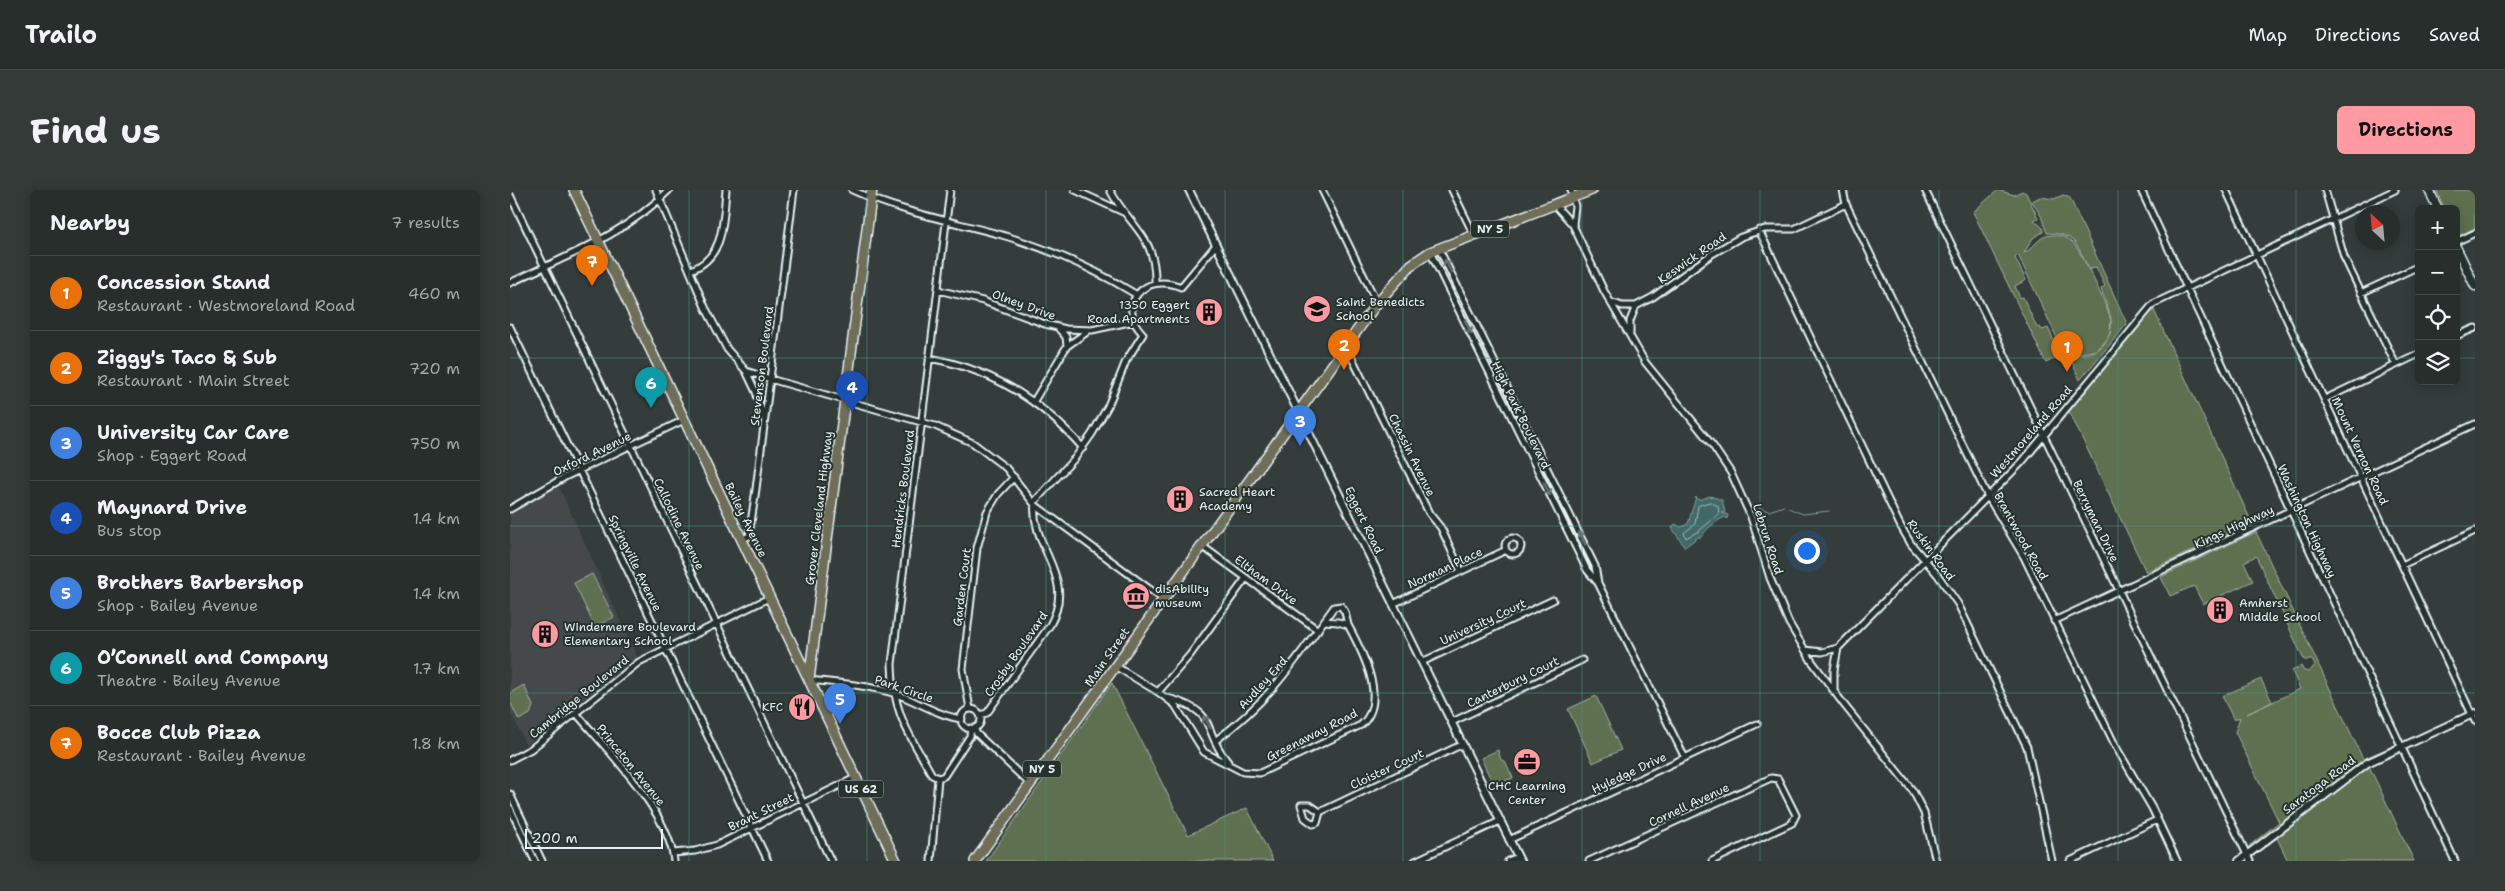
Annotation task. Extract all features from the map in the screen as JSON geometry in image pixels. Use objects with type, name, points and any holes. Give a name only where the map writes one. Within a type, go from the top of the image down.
[{"type":"main road","name":"Bailey Avenue","points":[[574,190],[896,861]]},
{"type":"main road","name":"Main Street","points":[[975,861],[1377,303],[1411,265],[1435,251],[1555,205],[1573,193],[1592,190]]},
{"type":"main road","points":[[2429,190],[2436,205]]},
{"type":"main road","name":"Grover Cleveland Highway","points":[[809,680],[872,194]]},
{"type":"main road","points":[[2457,250],[2475,286]]},
{"type":"main road","points":[[796,656],[808,657],[814,648]]},
{"type":"street","points":[[656,190],[718,333],[734,359],[746,371],[756,392],[764,422]]},
{"type":"street","points":[[510,283],[598,241],[634,221],[669,190]]},
{"type":"street","points":[[691,270],[708,260],[716,249],[721,235],[726,190]]},
{"type":"street","name":"Stevenson Boulevard","points":[[741,540],[749,536],[794,190]]},
{"type":"street","points":[[852,190],[872,194],[946,222],[1004,236],[1060,255],[1110,278],[1138,294]]},
{"type":"street","name":"Hendricks Boulevard","points":[[938,778],[932,775],[911,742],[900,718],[894,693],[893,649],[950,190]]},
{"type":"street","points":[[1075,190],[1125,213]]},
{"type":"street","name":"Eggert Road","points":[[1189,190],[1518,859]]},
{"type":"street","points":[[1322,190],[1377,303]]},
{"type":"street","points":[[1452,190],[1474,235]]},
{"type":"street","name":"Brantwood Road","points":[[1843,190],[1846,204],[1988,497],[2024,557],[2116,747],[2157,820],[2177,861]]},
{"type":"street","name":"Berryman Drive","points":[[1925,190],[2248,858]]},
{"type":"street","name":"Washington Highway","points":[[2141,190],[2455,861]]},
{"type":"street","name":"Mount Vernon Road","points":[[2226,190],[2475,721]]},
{"type":"street","points":[[2324,190],[2344,257],[2396,365]]},
{"type":"street","name":"Westmoreland Road","points":[[1838,648],[2022,462],[2153,304],[2395,190]]},
{"type":"street","points":[[1104,202],[1112,192],[1125,213],[1141,230],[1150,247],[1155,266],[1155,282]]},
{"type":"street","name":"Lebrun Road","points":[[1573,193],[1573,225]]},
{"type":"street","name":"Callodine Avenue","points":[[510,195],[831,861]]},
{"type":"street","name":"Keswick Road","points":[[1636,306],[1653,298],[1725,246],[1759,230],[1794,229],[1846,204]]},
{"type":"street","name":"Lebrun Road","points":[[1555,205],[1573,225],[1630,338],[1655,376],[1716,450],[1735,482],[1751,517],[1780,605],[1805,650],[1834,691],[1914,791],[1924,813],[1936,861]]},
{"type":"street","name":"Ruskin Road","points":[[1759,230],[1900,525],[1911,544],[1948,589],[1969,625],[2027,747],[2034,770],[2052,861]]},
{"type":"street","points":[[2460,240],[2475,233]]},
{"type":"street","points":[[1035,505],[1038,495],[1066,468],[1083,448],[1108,406],[1126,361],[1143,334],[1134,321],[1132,310],[1138,294],[1146,286],[1155,282],[1167,282],[1181,287],[1216,245]]},
{"type":"street","name":"High Park Boulevard","points":[[1435,251],[1465,301],[1525,423],[1595,566],[1598,583]]},
{"type":"street","name":"High Park Boulevard","points":[[1435,251],[1456,304],[1587,570],[1598,583],[1685,758]]},
{"type":"street","points":[[2361,293],[2415,268]]},
{"type":"street","name":"Olney Drive","points":[[938,290],[983,301],[1057,328],[1092,330],[1134,321]]},
{"type":"street","points":[[1456,304],[1465,301]]},
{"type":"street","points":[[1610,301],[1622,306],[1636,306],[1630,321],[1630,338]]},
{"type":"street","name":"Springville Avenue","points":[[510,328],[768,861]]},
{"type":"street","points":[[1057,328],[1066,337],[1067,346]]},
{"type":"street","points":[[2460,334],[2475,328]]},
{"type":"street","points":[[1034,401],[1067,346],[1079,336],[1092,330]]},
{"type":"street","name":"Chassin Avenue","points":[[1346,346],[1425,505],[1441,528],[1461,571]]},
{"type":"street","points":[[2325,399],[2415,356]]},
{"type":"street","points":[[929,358],[978,371],[1007,384],[1034,401],[1060,423],[1083,448]]},
{"type":"street","points":[[746,371],[921,422],[948,431],[972,443],[996,459],[1014,477],[1035,505],[1163,599]]},
{"type":"street","name":"Oxford Avenue","points":[[510,509],[579,470],[684,420]]},
{"type":"street","points":[[1517,427],[1525,423]]},
{"type":"street","name":"Kings Highway","points":[[2054,621],[2475,424]]},
{"type":"street","name":"Garden Court","points":[[970,709],[963,678],[963,662],[980,531],[992,503],[1014,477]]},
{"type":"street","name":"Crosby Boulevard","points":[[980,715],[986,713],[1050,625],[1057,611],[1060,598],[1059,582],[1035,524],[1035,505]]},
{"type":"street","points":[[2402,565],[2475,531]]},
{"type":"street","name":"Eltham Drive","points":[[1202,546],[1318,630]]},
{"type":"street","name":"Norman Place","points":[[1393,604],[1506,550]]},
{"type":"street","points":[[1158,692],[1190,655],[1246,578]]},
{"type":"street","name":"Cambridge Boulevard","points":[[510,760],[531,749],[639,662],[769,598]]},
{"type":"street","name":"University Court","points":[[1422,662],[1553,600]]},
{"type":"street","name":"Greenaway Road","points":[[1167,698],[1183,716],[1200,749],[1209,756],[1230,764],[1243,772],[1260,773],[1365,722],[1371,710],[1372,676],[1341,606],[1334,607],[1318,630]]},
{"type":"street","points":[[1324,621],[1348,625]]},
{"type":"street","name":"Audley End","points":[[1215,741],[1242,721],[1266,698],[1288,672],[1318,630]]},
{"type":"street","points":[[1805,650],[1822,652],[1838,648],[1834,670],[1834,691]]},
{"type":"street","name":"Canterbury Court","points":[[1452,722],[1582,660]]},
{"type":"street","points":[[1115,666],[1167,698],[1184,702],[1202,713],[1215,741],[1230,764]]},
{"type":"street","name":"Park Circle","points":[[809,680],[865,686],[894,693],[950,717],[962,719]]},
{"type":"street","points":[[970,709],[965,711],[962,719],[965,726],[973,728],[1030,785]]},
{"type":"street","name":"Crosby Boulevard","points":[[938,778],[944,776],[970,736],[973,728],[981,721],[977,711],[970,709]]},
{"type":"street","name":"Princeton Avenue","points":[[576,713],[655,810],[665,828],[674,861]]},
{"type":"street","name":"Saratoga Road","points":[[2238,861],[2248,858],[2359,768],[2473,714]]},
{"type":"street","name":"Hyledge Drive","points":[[1509,840],[1757,724]]},
{"type":"street","name":"Cloister Court","points":[[1320,812],[1463,744]]},
{"type":"street","name":"Brant Street","points":[[673,853],[706,849],[855,778]]},
{"type":"street","points":[[931,861],[938,778]]},
{"type":"street","name":"Cornell Avenue","points":[[1589,861],[1771,778],[1778,779],[1796,815],[1792,824],[1712,861]]},
{"type":"street","points":[[510,794],[542,861]]},
{"type":"street","points":[[510,808],[535,861]]},
{"type":"street","points":[[1415,861],[1500,820]]},
{"type":"street","points":[[2070,861],[2157,820]]},
{"type":"street","points":[[1508,861],[1518,859]]},
{"type":"shaded area","points":[[558,485],[637,657],[526,745],[510,710],[510,514]]},
{"type":"green space","points":[[1998,190],[2014,195],[2022,191],[2026,193],[2038,218],[2034,220],[2043,228],[2043,232],[2033,238],[2024,253],[2043,237],[2052,235],[2066,238],[2077,248],[2101,294],[2111,322],[2109,336],[2096,350],[2066,357],[2018,255],[2015,258],[2026,280],[2015,286],[2020,298],[2023,297],[2037,328],[2040,327],[2042,330],[2048,328],[2061,355],[2046,363],[1973,212]]},
{"type":"green space","points":[[2436,190],[2475,190],[2475,228],[2460,235],[2460,205],[2443,205]]},
{"type":"green space","points":[[2063,195],[2070,198],[2127,324],[2080,380],[2071,360],[2077,354],[2086,354],[2098,350],[2105,343],[2110,334],[2111,318],[2101,289],[2105,286],[2096,267],[2089,270],[2079,249],[2071,239],[2047,233],[2041,216],[2032,201],[2040,197],[2054,199]]},
{"type":"green space","points":[[2153,308],[2252,523],[2146,572],[2069,411],[2148,311]]},
{"type":"green space","points":[[2256,532],[2363,759],[2395,745],[2362,762],[2250,848],[2249,846],[2279,822],[2235,732],[2240,717],[2234,720],[2222,696],[2261,679],[2272,702],[2247,714],[2300,689],[2292,671],[2301,666],[2304,671],[2309,672],[2315,665],[2312,660],[2304,660],[2256,556],[2244,562],[2253,581],[2203,604],[2194,586],[2170,596],[2161,577]]},
{"type":"green space","points":[[592,574],[614,617],[595,627],[574,583]]},
{"type":"green space","points":[[1112,683],[1188,835],[1247,808],[1273,861],[986,861]]},
{"type":"green space","points":[[524,685],[533,706],[530,714],[519,720],[510,702],[510,693]]},
{"type":"green space","points":[[1596,696],[1621,750],[1593,763],[1568,709]]},
{"type":"green space","points":[[1498,750],[1501,760],[1505,761],[1513,778],[1498,784],[1491,780],[1481,758]]},
{"type":"green space","points":[[2369,766],[2414,861],[2288,861],[2277,838],[2252,857]]},
{"type":"water","points":[[1710,496],[1722,500],[1725,512],[1722,513],[1728,515],[1727,519],[1725,517],[1717,521],[1701,537],[1698,537],[1685,547],[1672,528],[1675,524],[1681,527],[1688,524],[1696,497],[1699,500]]},
{"type":"waterway","points":[[1755,507],[1769,511],[1784,506]]},
{"type":"waterway","points":[[1788,508],[1803,514],[1829,511]]},
{"type":"place","name":"Bocce Club Pizza","points":[[592,286]]},
{"type":"place","name":"Saint Benedicts School","points":[[1317,309]]},
{"type":"place","name":"1350 Eggert Road Apartments","points":[[1209,312]]},
{"type":"place","name":"Ziggy's Taco & Sub","points":[[1344,370]]},
{"type":"place","name":"Concession Stand","points":[[2067,372]]},
{"type":"place","name":"O’Connell and Company","points":[[651,408]]},
{"type":"place","name":"Maynard Drive","points":[[852,412]]},
{"type":"place","name":"University Car Care","points":[[1300,446]]},
{"type":"place","name":"Sacred Heart Academy","points":[[1180,499]]},
{"type":"place","name":"disAbility museum","points":[[1136,596]]},
{"type":"place","name":"Amherst Middle School","points":[[2220,610]]},
{"type":"place","name":"Windermere Boulevard Elementary School","points":[[545,634]]},
{"type":"place","name":"KFC","points":[[802,707]]},
{"type":"place","name":"Brothers Barbershop","points":[[840,724]]},
{"type":"place","name":"CHC Learning Center","points":[[1527,762]]}]
